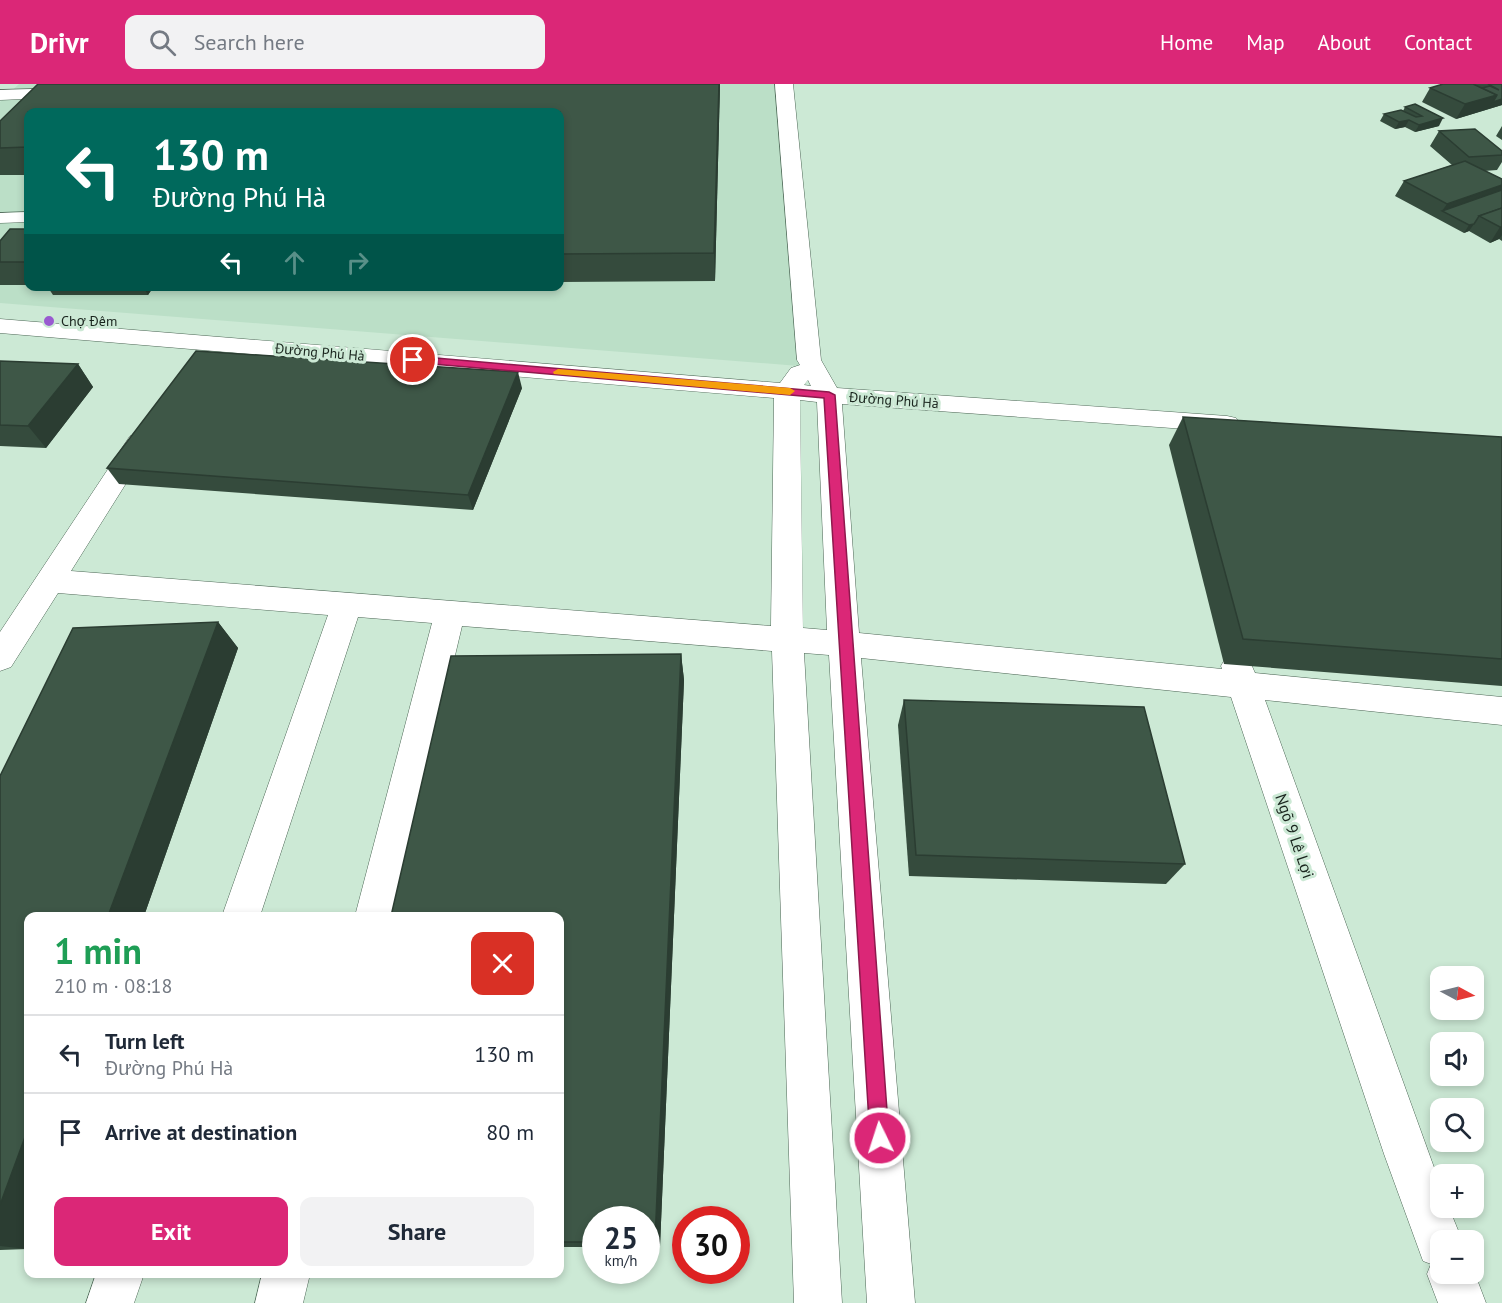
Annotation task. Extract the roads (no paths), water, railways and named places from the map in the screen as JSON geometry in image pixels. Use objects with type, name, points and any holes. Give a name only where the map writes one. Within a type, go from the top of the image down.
[{"type":"street","points":[[784,84],[809,360],[829,395],[844,644],[891,1303]]},
{"type":"street","points":[[0,95],[69,89]]},
{"type":"street","points":[[50,108],[69,89]]},
{"type":"street","name":"Đường Phú Hà","points":[[0,326],[829,395],[1245,425]]},
{"type":"street","points":[[184,372],[203,342]]},
{"type":"street","points":[[809,360],[787,391],[787,641],[818,1303]]},
{"type":"street","points":[[1175,420],[1184,455]]},
{"type":"street","points":[[0,658],[152,421]]},
{"type":"street","points":[[50,581],[844,644],[1502,711]]},
{"type":"street","points":[[242,912],[347,605]]},
{"type":"street","points":[[375,912],[450,612]]},
{"type":"street","name":"Ngõ 9 Lê Lợi","points":[[1230,638],[1242,684],[1435,1230]]},
{"type":"street","points":[[110,1303],[119,1278]]},
{"type":"street","points":[[279,1303],[285,1278]]},
{"type":"street","points":[[1455,1284],[1462,1303]]},
{"type":"lane","points":[[0,218],[24,217]]},
{"type":"place","name":"Chợ Đêm","points":[[49,321]]}]
